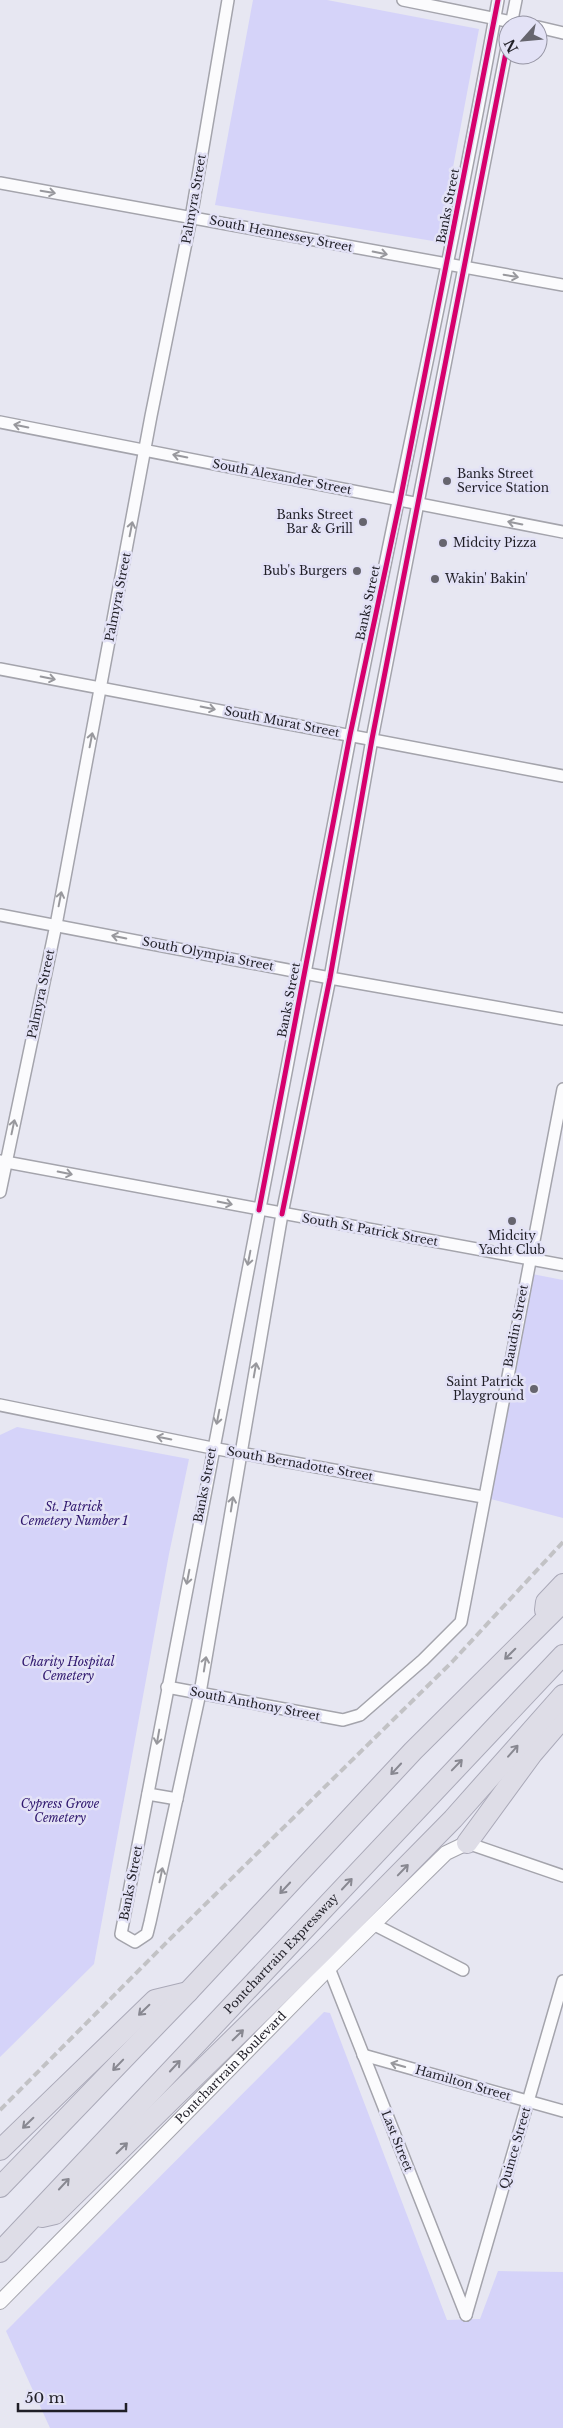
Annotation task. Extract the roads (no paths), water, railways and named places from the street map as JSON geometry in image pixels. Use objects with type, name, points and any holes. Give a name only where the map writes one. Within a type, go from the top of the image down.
[{"type":"highway","points":[[544,1619],[546,1602],[563,1584]]},
{"type":"highway","points":[[0,2187],[188,1992],[413,1750],[563,1602]]},
{"type":"highway","name":"Pontchartrain Expressway","points":[[0,2252],[563,1656]]},
{"type":"highway","points":[[30,2220],[55,2214],[323,1951],[453,1819],[563,1695]]},
{"type":"highway","points":[[467,1843],[532,1754],[563,1718]]},
{"type":"highway","points":[[0,2150],[155,2000],[188,1992]]},
{"type":"street","name":"Palmyra Street","points":[[0,1192],[3,1161],[56,925],[191,218],[228,0]]},
{"type":"street","points":[[403,0],[498,19]]},
{"type":"street","name":"Banks Street","points":[[498,0],[400,500],[350,735],[167,1687],[121,1934],[134,1942],[146,1934],[150,1922],[200,1693],[282,1214],[330,978],[372,739],[503,65]]},
{"type":"street","points":[[513,15],[516,0]]},
{"type":"street","points":[[548,30],[563,33]]},
{"type":"street","name":"South Hennessey Street","points":[[0,183],[563,285]]},
{"type":"street","name":"South Alexander Street","points":[[0,422],[563,532]]},
{"type":"street","name":"South Murat Street","points":[[0,669],[563,776]]},
{"type":"street","name":"South Olympia Street","points":[[0,915],[330,978],[563,1018]]},
{"type":"street","name":"Baudin Street","points":[[343,1720],[360,1715],[423,1660],[461,1622],[483,1497],[563,1089]]},
{"type":"street","name":"South St Patrick Street","points":[[3,1161],[563,1265]]},
{"type":"street","name":"South Bernadotte Street","points":[[0,1406],[212,1448],[483,1497]]},
{"type":"street","name":"South Anthony Street","points":[[167,1687],[343,1720]]},
{"type":"street","points":[[148,1794],[177,1799]]},
{"type":"street","points":[[467,1843],[563,1876]]},
{"type":"street","name":"Pontchartrain Boulevard","points":[[0,2302],[329,1968],[446,1853],[467,1843]]},
{"type":"street","points":[[374,1924],[464,1970]]},
{"type":"street","name":"Last Street","points":[[329,1968],[466,2315]]},
{"type":"street","name":"Quince Street","points":[[466,2315],[563,1981]]},
{"type":"street","name":"Hamilton Street","points":[[364,2055],[563,2111]]},
{"type":"railway","points":[[0,2110],[170,1939],[452,1662],[563,1542]]},
{"type":"place","name":"Banks Street Service Station","points":[[447,481]]},
{"type":"place","name":"Banks Street Bar & Grill","points":[[363,522]]},
{"type":"place","name":"Midcity Pizza","points":[[443,543]]},
{"type":"place","name":"Bub's Burgers","points":[[357,571]]},
{"type":"place","name":"Wakin' Bakin'","points":[[435,579]]},
{"type":"place","name":"Midcity Yacht Club","points":[[512,1221]]},
{"type":"place","name":"Saint Patrick Playground","points":[[534,1389]]},
{"type":"park label","name":"St. Patrick Cemetery Number 1","points":[[74,1514]]},
{"type":"park label","name":"Charity Hospital Cemetery","points":[[68,1669]]},
{"type":"park label","name":"Cypress Grove Cemetery","points":[[60,1811]]}]
